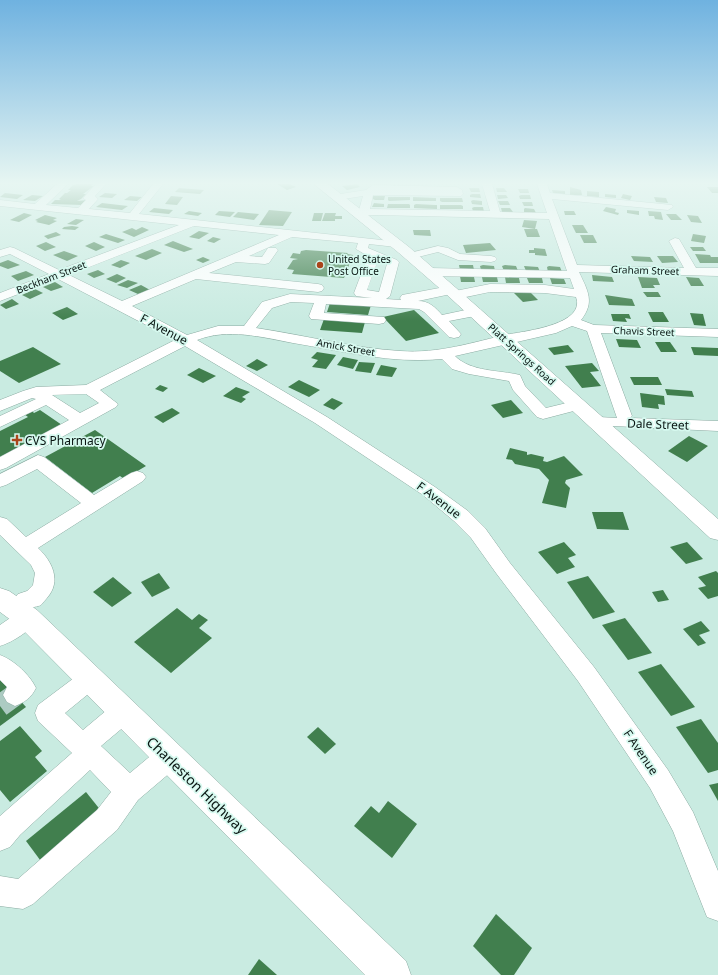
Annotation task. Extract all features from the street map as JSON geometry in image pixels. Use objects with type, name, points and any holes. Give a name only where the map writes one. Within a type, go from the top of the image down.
[{"type":"main road","name":"Platt Springs Road","points":[[380,230],[453,292],[713,523]]},
{"type":"main road","name":"Charleston Highway","points":[[17,606],[123,712],[392,975]]},
{"type":"street","name":"Beckham Street","points":[[0,297],[175,230]]},
{"type":"street","points":[[256,230],[396,244]]},
{"type":"street","points":[[559,230],[584,301],[582,312],[570,321]]},
{"type":"street","points":[[122,306],[232,258],[271,246],[291,233]]},
{"type":"street","points":[[364,241],[362,248],[374,255],[393,262],[375,335]]},
{"type":"street","points":[[675,241],[692,271]]},
{"type":"street","points":[[271,246],[337,248]]},
{"type":"street","points":[[410,256],[438,249],[444,250],[458,257],[492,258]]},
{"type":"street","name":"F Avenue","points":[[5,252],[58,275],[122,306],[186,340],[321,420],[403,474],[461,516],[478,533],[503,568],[586,674],[634,741],[655,773],[683,822],[718,906]]},
{"type":"street","points":[[374,255],[360,293],[384,300],[414,298],[490,288],[546,289],[582,294]]},
{"type":"street","name":"Graham Street","points":[[429,272],[718,272]]},
{"type":"street","points":[[193,275],[320,294],[422,305],[429,309],[454,334]]},
{"type":"street","points":[[320,294],[316,316],[379,320]]},
{"type":"street","points":[[247,331],[267,305],[290,298],[320,294]]},
{"type":"street","points":[[440,319],[475,312]]},
{"type":"street","name":"Chavis Street","points":[[570,321],[593,329],[718,333]]},
{"type":"street","name":"Amick Street","points":[[89,389],[186,340],[207,332],[218,330],[247,331],[377,353],[416,356],[445,354],[505,339],[542,332],[570,321]]},
{"type":"street","points":[[593,329],[624,416]]},
{"type":"street","points":[[445,354],[457,366],[469,370],[515,378],[518,387],[543,414],[579,404]]},
{"type":"street","points":[[0,406],[28,394],[41,396],[89,389],[110,404],[0,464]]},
{"type":"street","points":[[41,396],[80,420]]},
{"type":"street","points":[[0,422],[41,396]]},
{"type":"street","name":"Dale Street","points":[[598,422],[718,426]]},
{"type":"street","points":[[0,481],[38,461],[94,504]]},
{"type":"street","points":[[24,547],[137,477]]},
{"type":"street","points":[[0,524],[38,560],[45,573],[43,588],[33,599],[17,606],[0,637]]},
{"type":"street","points":[[0,665],[24,688],[15,694]]},
{"type":"street","points":[[90,679],[47,713],[129,792]]},
{"type":"street","points":[[0,837],[10,824],[123,712]]},
{"type":"street","points":[[0,891],[23,894],[107,820],[129,792],[169,757]]},
{"type":"building","points":[[128,230],[149,230],[134,237],[122,232]]},
{"type":"building","points":[[413,230],[430,230],[431,236],[414,235]]},
{"type":"building","points":[[524,230],[537,230],[540,237],[527,237]]},
{"type":"building","points":[[574,230],[586,230],[588,233],[576,233]]},
{"type":"building","points":[[199,231],[209,233],[199,239],[189,237]]},
{"type":"building","points":[[56,232],[61,235],[48,239],[44,236]]},
{"type":"building","points":[[106,234],[125,240],[118,243],[99,237]]},
{"type":"building","points":[[693,234],[706,236],[704,243],[691,241]]},
{"type":"building","points":[[580,235],[593,235],[597,243],[584,243]]},
{"type":"building","points":[[213,237],[221,239],[214,243],[207,241]]},
{"type":"building","points":[[173,241],[193,249],[184,252],[164,245]]},
{"type":"building","points":[[46,242],[56,247],[45,251],[36,246]]},
{"type":"building","points":[[94,242],[105,247],[96,251],[85,246]]},
{"type":"building","points":[[490,243],[496,250],[466,253],[463,245]]},
{"type":"building","points":[[690,247],[703,247],[706,251],[693,251]]},
{"type":"building","points":[[534,248],[545,249],[547,256],[529,253],[529,250],[534,250]]},
{"type":"building","points":[[152,249],[162,253],[146,260],[135,256]]},
{"type":"building","name":"United States Post Office","points":[[306,250],[348,253],[347,254],[353,255],[344,278],[292,274],[294,270],[287,269],[293,260],[298,259],[290,258],[293,253],[300,254],[301,251]]},
{"type":"building","points":[[64,251],[78,256],[67,261],[53,255]]},
{"type":"building","points":[[695,254],[718,257],[718,263],[700,263]]},
{"type":"building","points":[[631,256],[650,257],[653,262],[634,261]]},
{"type":"building","points":[[657,256],[673,256],[678,262],[662,263]]},
{"type":"building","points":[[203,257],[210,260],[203,263],[196,260]]},
{"type":"building","points":[[8,260],[20,265],[8,269],[0,266],[0,263]]},
{"type":"building","points":[[121,260],[130,263],[120,268],[111,265]]},
{"type":"building","points":[[459,265],[473,265],[474,270],[460,270]]},
{"type":"building","points":[[480,266],[494,266],[495,271],[481,270]]},
{"type":"building","points":[[502,266],[516,266],[518,271],[504,271]]},
{"type":"building","points":[[524,266],[538,267],[540,272],[526,271]]},
{"type":"building","points":[[547,267],[560,267],[562,272],[548,272]]},
{"type":"building","points":[[98,270],[105,274],[94,278],[87,274]]},
{"type":"building","points":[[26,271],[34,275],[18,281],[11,276]]},
{"type":"building","points":[[117,274],[126,278],[116,283],[106,279]]},
{"type":"building","points":[[592,275],[612,277],[614,282],[593,281]]},
{"type":"building","points":[[460,276],[474,277],[475,282],[461,282]]},
{"type":"building","points":[[482,277],[497,277],[498,282],[483,282]]},
{"type":"building","points":[[505,277],[519,278],[520,283],[506,283]]},
{"type":"building","points":[[638,277],[657,278],[660,285],[653,285],[655,288],[642,288]]},
{"type":"building","points":[[686,277],[699,278],[704,286],[691,286]]},
{"type":"building","points":[[527,278],[542,278],[543,283],[529,283]]},
{"type":"building","points":[[550,278],[564,279],[566,284],[552,284]]},
{"type":"building","points":[[128,280],[138,283],[127,288],[117,285]]},
{"type":"building","points":[[55,282],[63,287],[51,291],[43,287]]},
{"type":"building","points":[[141,285],[150,290],[138,294],[129,290]]},
{"type":"building","points":[[35,289],[43,293],[30,299],[22,295]]},
{"type":"building","points":[[529,291],[538,300],[523,302],[514,293]]},
{"type":"building","points":[[643,292],[658,292],[661,297],[647,297]]},
{"type":"building","points":[[605,295],[632,299],[635,306],[609,305]]},
{"type":"building","points":[[12,299],[19,304],[6,309],[0,305]]},
{"type":"building","points":[[330,303],[371,305],[368,315],[327,312]]},
{"type":"building","points":[[67,307],[78,314],[63,320],[52,313]]},
{"type":"building","points":[[414,310],[439,333],[406,341],[383,317]]},
{"type":"building","points":[[648,312],[663,312],[669,322],[653,322]]},
{"type":"building","points":[[690,313],[703,314],[706,326],[694,325]]},
{"type":"building","points":[[611,314],[629,314],[631,319],[625,318],[627,322],[613,321]]},
{"type":"building","points":[[324,319],[365,322],[362,333],[320,330]]},
{"type":"building","points":[[616,339],[637,340],[641,348],[619,347]]},
{"type":"building","points":[[655,342],[670,342],[677,352],[661,352]]},
{"type":"building","points":[[568,345],[574,352],[554,355],[548,348]]},
{"type":"building","points":[[33,347],[61,364],[19,383],[0,371],[0,361]]},
{"type":"building","points":[[691,347],[718,348],[718,356],[694,355]]},
{"type":"building","points":[[317,352],[336,355],[326,369],[312,367],[318,360],[311,358]]},
{"type":"building","points":[[343,357],[358,360],[353,369],[337,365]]},
{"type":"building","points":[[257,359],[268,365],[257,371],[246,366]]},
{"type":"building","points":[[359,362],[375,363],[371,373],[355,371]]},
{"type":"building","points":[[592,363],[599,371],[590,372],[601,386],[582,388],[565,366]]},
{"type":"building","points":[[381,365],[397,368],[392,377],[376,375]]},
{"type":"building","points":[[199,368],[216,376],[203,383],[187,375]]},
{"type":"building","points":[[630,377],[658,377],[662,385],[634,385]]},
{"type":"building","points":[[299,380],[320,390],[309,397],[288,387]]},
{"type":"building","points":[[160,385],[168,388],[163,392],[155,389]]},
{"type":"building","points":[[236,387],[250,392],[242,397],[246,399],[241,403],[223,396]]},
{"type":"building","points":[[665,389],[692,391],[694,397],[667,395]]},
{"type":"building","points":[[640,393],[664,396],[665,405],[658,404],[659,409],[642,407]]},
{"type":"building","points":[[332,398],[343,403],[334,410],[323,405]]},
{"type":"building","points":[[511,400],[523,413],[503,418],[491,405]]},
{"type":"building","points":[[172,408],[180,413],[163,423],[154,417]]},
{"type":"building","name":"CVS Pharmacy","points":[[31,410],[34,413],[40,410],[62,425],[0,461],[0,431],[28,417],[24,414]]},
{"type":"building","points":[[95,430],[146,466],[124,479],[120,476],[92,493],[45,457]]},
{"type":"building","points":[[689,436],[708,446],[687,462],[668,451]]},
{"type":"building","points":[[510,448],[527,452],[527,455],[531,454],[544,457],[543,461],[547,462],[564,456],[583,475],[566,480],[565,483],[570,488],[566,508],[542,503],[549,480],[539,469],[515,464],[512,460],[506,459]]},
{"type":"building","points":[[592,512],[623,512],[629,530],[597,529]]},
{"type":"building","points":[[564,542],[576,555],[568,558],[575,567],[557,574],[538,552]]},
{"type":"building","points":[[687,542],[703,559],[686,564],[670,547]]},
{"type":"building","points":[[716,571],[718,573],[718,596],[708,599],[698,588],[706,586],[698,577]]},
{"type":"building","points":[[159,573],[170,588],[152,597],[141,582]]},
{"type":"building","points":[[588,576],[615,612],[593,619],[567,582]]},
{"type":"building","points":[[113,577],[132,593],[112,607],[93,592]]},
{"type":"building","points":[[663,590],[669,600],[658,602],[652,592]]},
{"type":"building","points":[[177,608],[192,620],[199,614],[208,620],[199,628],[212,638],[171,673],[134,642]]},
{"type":"building","points":[[625,618],[652,653],[628,660],[602,625]]},
{"type":"building","points":[[701,621],[710,631],[699,635],[706,643],[698,646],[683,629]]},
{"type":"building","points":[[661,664],[695,707],[671,716],[638,672]]},
{"type":"building","points":[[0,678],[26,707],[0,726]]},
{"type":"building","points":[[701,719],[718,743],[718,770],[708,773],[676,727]]},
{"type":"building","points":[[20,726],[42,751],[35,757],[47,771],[10,802],[0,790],[0,741]]},
{"type":"building","points":[[318,727],[336,744],[325,754],[307,737]]},
{"type":"building","points":[[718,783],[718,801],[709,785]]},
{"type":"building","points":[[86,792],[106,817],[46,868],[26,841]]},
{"type":"building","points":[[388,801],[417,824],[392,858],[354,826],[371,806],[379,813]]},
{"type":"building","points":[[496,914],[532,948],[514,975],[501,975],[473,946]]},
{"type":"building","points":[[259,959],[277,975],[248,975]]},
{"type":"tunnel","points":[[0,706],[15,695]]},
{"type":"place","name":"United States Post Office","points":[[320,265]]},
{"type":"place","name":"CVS Pharmacy","points":[[17,440]]}]
